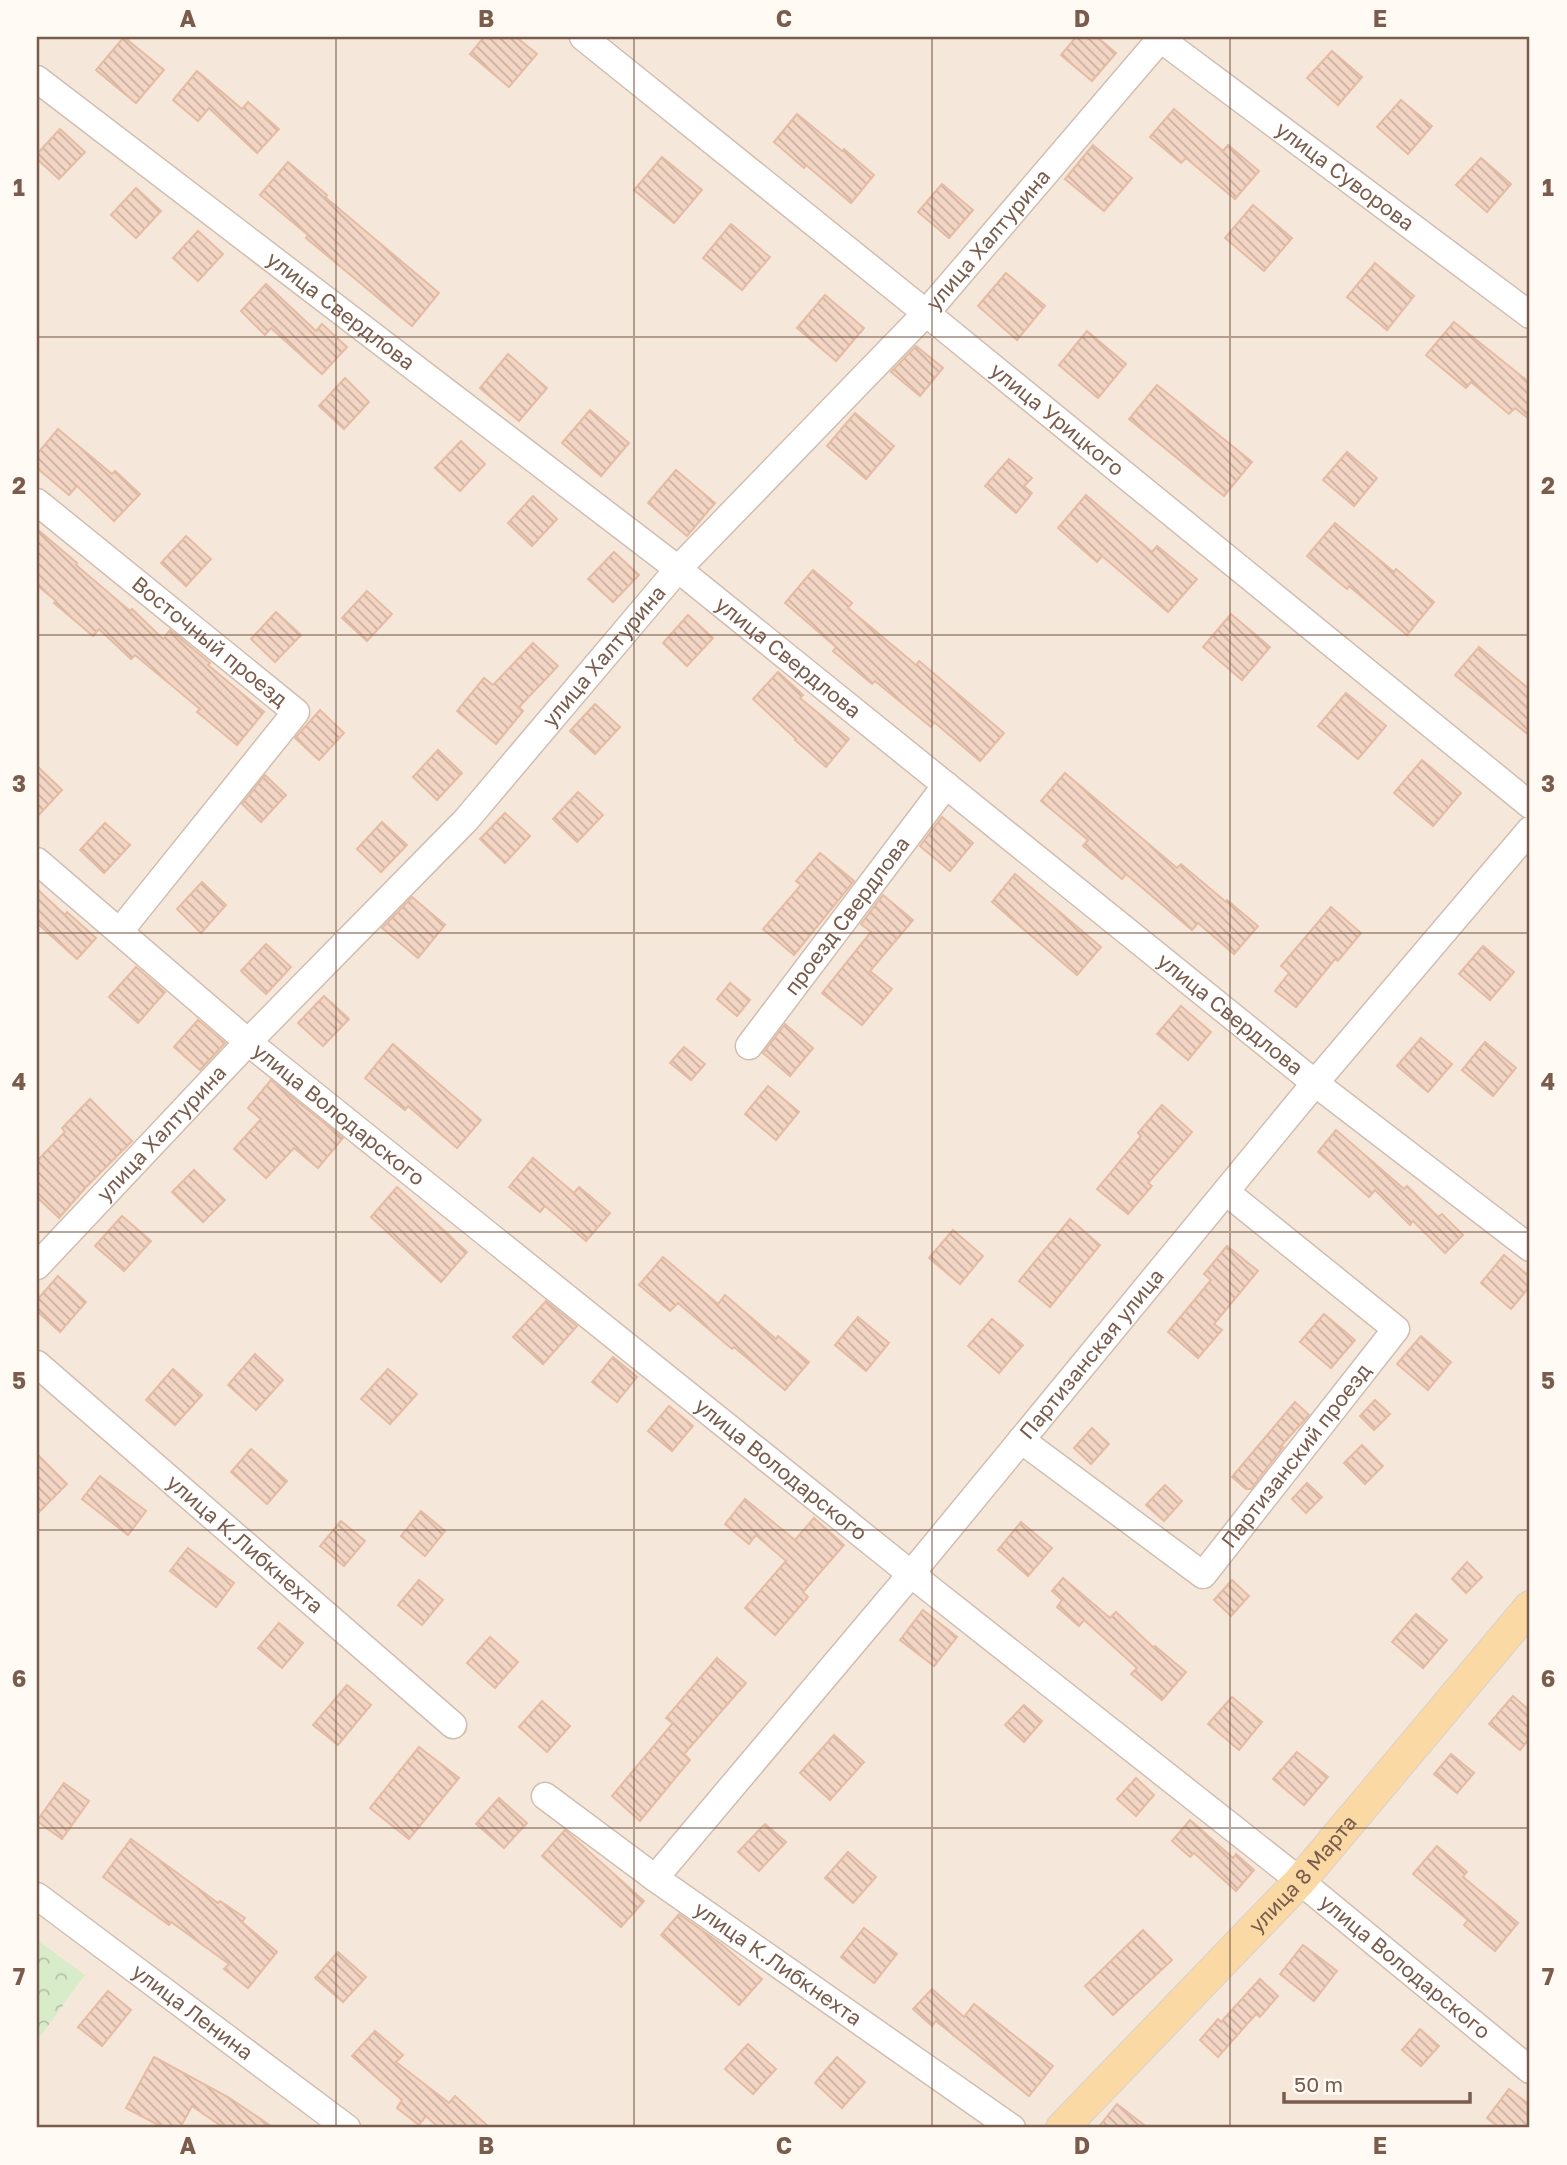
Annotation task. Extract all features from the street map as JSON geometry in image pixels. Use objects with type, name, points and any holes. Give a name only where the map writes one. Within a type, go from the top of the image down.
[{"type":"main road","name":"улица 8 Марта","points":[[1062,2128],[1300,1881],[1530,1607]]},
{"type":"street","name":"улица Урицкого","points":[[583,37],[1530,805]]},
{"type":"street","name":"улица Халтурина","points":[[37,1266],[248,1042],[466,820],[678,569],[926,313],[1160,37]]},
{"type":"street","name":"улица Суворова","points":[[1160,37],[1530,315]]},
{"type":"street","name":"улица Свердлова","points":[[37,79],[678,569],[1315,1083],[1530,1248]]},
{"type":"street","name":"Восточный проезд","points":[[37,502],[296,712],[120,931]]},
{"type":"street","name":"проезд Свердлова","points":[[749,1046],[946,785]]},
{"type":"street","name":"Партизанская улица","points":[[655,1878],[911,1574],[1315,1083],[1530,830]]},
{"type":"street","name":"улица Володарского","points":[[37,861],[248,1042],[911,1574],[1300,1881],[1530,2070]]},
{"type":"street","name":"Партизанский проезд","points":[[1021,1440],[1203,1575],[1396,1329],[1226,1192]]},
{"type":"street","name":"улица К.Либкнехта","points":[[37,1364],[453,1725]]},
{"type":"street","name":"улица К.Либкнехта","points":[[545,1797],[655,1878],[1012,2128]]},
{"type":"street","name":"улица Ленина","points":[[37,1896],[347,2128]]},
{"type":"shaded area","points":[[37,37],[1530,37],[1530,2128],[37,2128]]},
{"type":"green space","points":[[37,1940],[85,1975],[37,2041]]},
{"type":"building","points":[[124,37],[164,70],[136,103],[96,70]]},
{"type":"building","points":[[484,37],[516,37],[537,54],[509,87],[470,54]]},
{"type":"building","points":[[1076,37],[1097,37],[1116,53],[1092,81],[1061,55]]},
{"type":"building","points":[[1332,51],[1362,77],[1338,105],[1307,78]]},
{"type":"building","points":[[197,71],[242,109],[248,102],[279,129],[257,153],[209,108],[198,121],[173,100]]},
{"type":"building","points":[[1401,100],[1432,126],[1408,154],[1377,127]]},
{"type":"building","points":[[1174,109],[1223,151],[1228,145],[1259,171],[1235,199],[1186,158],[1181,163],[1150,137]]},
{"type":"building","points":[[797,114],[874,175],[851,203],[774,142]]},
{"type":"building","points":[[60,129],[85,152],[59,179],[37,159],[37,154]]},
{"type":"building","points":[[1093,145],[1132,178],[1104,211],[1065,179]]},
{"type":"building","points":[[662,157],[702,190],[674,223],[634,190]]},
{"type":"building","points":[[1481,158],[1511,184],[1487,212],[1456,185]]},
{"type":"building","points":[[288,162],[327,195],[325,197],[439,293],[412,326],[306,238],[308,235],[260,195]]},
{"type":"building","points":[[942,184],[973,210],[949,238],[918,212]]},
{"type":"building","points":[[136,188],[161,211],[136,238],[111,215]]},
{"type":"building","points":[[1253,205],[1292,238],[1264,271],[1225,238]]},
{"type":"building","points":[[731,224],[770,257],[742,290],[703,258]]},
{"type":"building","points":[[198,231],[223,254],[198,281],[173,258]]},
{"type":"building","points":[[1375,263],[1414,296],[1387,330],[1347,297]]},
{"type":"building","points":[[1006,273],[1045,306],[1017,340],[978,306]]},
{"type":"building","points":[[266,284],[316,331],[322,324],[347,347],[322,374],[271,328],[265,335],[241,311]]},
{"type":"building","points":[[825,295],[864,328],[836,361],[797,328]]},
{"type":"building","points":[[1454,322],[1530,383],[1530,420],[1515,408],[1509,414],[1471,382],[1466,388],[1426,355]]},
{"type":"building","points":[[1087,331],[1126,364],[1098,398],[1059,365]]},
{"type":"building","points":[[916,346],[943,368],[920,396],[891,372]]},
{"type":"building","points":[[508,354],[547,388],[519,421],[480,388]]},
{"type":"building","points":[[345,378],[369,402],[344,429],[319,406]]},
{"type":"building","points":[[1157,385],[1252,462],[1224,496],[1129,419]]},
{"type":"building","points":[[590,410],[629,443],[601,476],[562,443]]},
{"type":"building","points":[[855,413],[894,446],[866,479],[827,446]]},
{"type":"building","points":[[58,429],[112,474],[115,471],[140,494],[114,521],[77,486],[69,495],[37,468],[37,454]]},
{"type":"building","points":[[461,441],[485,464],[460,491],[435,468]]},
{"type":"building","points":[[1347,452],[1377,478],[1354,506],[1323,480]]},
{"type":"building","points":[[1009,459],[1032,478],[1024,486],[1032,493],[1016,513],[985,486]]},
{"type":"building","points":[[676,470],[715,503],[687,536],[648,503]]},
{"type":"building","points":[[1086,495],[1152,552],[1157,546],[1197,579],[1168,612],[1102,556],[1097,562],[1058,528]]},
{"type":"building","points":[[533,496],[557,519],[532,546],[508,523]]},
{"type":"building","points":[[1335,523],[1434,602],[1407,635],[1349,586],[1347,589],[1307,556]]},
{"type":"building","points":[[37,529],[130,611],[132,609],[163,639],[170,630],[264,712],[237,745],[197,712],[200,709],[135,655],[131,659],[99,629],[93,636],[37,585]]},
{"type":"building","points":[[186,536],[211,559],[186,586],[161,563]]},
{"type":"building","points":[[614,552],[639,575],[613,602],[588,579]]},
{"type":"building","points":[[813,570],[852,603],[848,608],[916,665],[919,661],[1004,733],[980,761],[934,722],[931,727],[875,681],[872,684],[833,651],[836,647],[785,603]]},
{"type":"building","points":[[367,591],[392,614],[367,641],[342,618]]},
{"type":"building","points":[[276,612],[301,635],[275,662],[251,639]]},
{"type":"building","points":[[1231,614],[1270,647],[1242,680],[1203,647]]},
{"type":"building","points":[[688,615],[713,638],[687,666],[663,643]]},
{"type":"building","points":[[533,643],[558,666],[519,707],[523,711],[496,744],[457,711],[484,678],[493,685]]},
{"type":"building","points":[[1479,647],[1530,690],[1530,736],[1455,675]]},
{"type":"building","points":[[778,672],[803,695],[800,698],[849,739],[826,767],[753,699]]},
{"type":"building","points":[[1346,693],[1386,726],[1358,759],[1318,726]]},
{"type":"building","points":[[595,704],[620,727],[595,754],[570,731]]},
{"type":"building","points":[[320,710],[344,733],[319,760],[295,738]]},
{"type":"building","points":[[438,750],[462,773],[437,800],[413,777]]},
{"type":"building","points":[[1422,760],[1461,793],[1433,826],[1394,793]]},
{"type":"building","points":[[37,766],[62,790],[37,817]]},
{"type":"building","points":[[1065,773],[1177,868],[1181,864],[1258,926],[1234,954],[1198,923],[1192,930],[1126,874],[1122,879],[1083,846],[1088,840],[1041,801]]},
{"type":"building","points":[[265,775],[286,795],[261,822],[242,804]]},
{"type":"building","points":[[578,792],[603,815],[577,842],[553,819]]},
{"type":"building","points":[[505,813],[530,836],[505,863],[480,839]]},
{"type":"building","points":[[942,817],[973,843],[950,871],[920,846]]},
{"type":"building","points":[[382,822],[407,845],[381,872],[357,849]]},
{"type":"building","points":[[105,823],[130,845],[104,873],[80,850]]},
{"type":"building","points":[[820,853],[854,881],[794,955],[763,929],[801,885],[796,881]]},
{"type":"building","points":[[1015,874],[1101,947],[1077,975],[992,902]]},
{"type":"building","points":[[202,882],[226,905],[201,933],[177,909]]},
{"type":"building","points":[[37,889],[65,915],[67,912],[96,938],[77,959],[37,923]]},
{"type":"building","points":[[883,895],[913,920],[870,971],[892,989],[862,1025],[822,993],[871,932],[861,924]]},
{"type":"building","points":[[412,897],[445,925],[418,958],[382,928]]},
{"type":"building","points":[[1331,907],[1361,933],[1338,961],[1335,959],[1296,1007],[1275,991],[1289,973],[1281,966]]},
{"type":"building","points":[[266,944],[291,967],[266,994],[241,971]]},
{"type":"building","points":[[1483,946],[1514,972],[1490,1000],[1459,974]]},
{"type":"building","points":[[136,967],[165,992],[138,1023],[109,997]]},
{"type":"building","points":[[730,983],[750,1000],[737,1016],[717,999]]},
{"type":"building","points":[[324,996],[349,1019],[323,1046],[298,1023]]},
{"type":"building","points":[[1181,1006],[1211,1032],[1188,1060],[1157,1034]]},
{"type":"building","points":[[198,1020],[225,1043],[200,1070],[174,1047]]},
{"type":"building","points":[[785,1024],[813,1048],[790,1076],[763,1053]]},
{"type":"building","points":[[1421,1038],[1452,1064],[1428,1092],[1397,1066]]},
{"type":"building","points":[[1485,1042],[1516,1068],[1493,1096],[1462,1070]]},
{"type":"building","points":[[393,1044],[481,1120],[457,1148],[408,1106],[405,1110],[365,1078]]},
{"type":"building","points":[[684,1047],[705,1064],[691,1080],[670,1063]]},
{"type":"building","points":[[271,1080],[343,1138],[318,1168],[294,1148],[266,1178],[234,1149],[261,1119],[248,1108]]},
{"type":"building","points":[[768,1086],[799,1112],[776,1140],[745,1114]]},
{"type":"building","points":[[90,1099],[132,1141],[59,1218],[37,1197],[37,1161],[65,1132],[62,1128]]},
{"type":"building","points":[[1162,1105],[1192,1132],[1148,1183],[1152,1186],[1128,1214],[1097,1189],[1141,1136],[1138,1133]]},
{"type":"building","points":[[1336,1130],[1404,1189],[1407,1186],[1438,1217],[1442,1214],[1463,1235],[1445,1253],[1413,1221],[1410,1225],[1375,1190],[1369,1197],[1318,1152]]},
{"type":"building","points":[[533,1158],[574,1193],[579,1187],[610,1213],[586,1241],[545,1206],[540,1212],[509,1187]]},
{"type":"building","points":[[194,1170],[225,1200],[203,1222],[172,1192]]},
{"type":"building","points":[[397,1187],[467,1252],[441,1282],[371,1217]]},
{"type":"building","points":[[122,1216],[151,1241],[124,1271],[95,1246]]},
{"type":"building","points":[[1070,1219],[1100,1245],[1050,1307],[1019,1281]]},
{"type":"building","points":[[953,1230],[983,1256],[960,1284],[929,1258]]},
{"type":"building","points":[[1227,1246],[1258,1271],[1214,1324],[1222,1330],[1198,1358],[1168,1332],[1211,1280],[1204,1274]]},
{"type":"building","points":[[1504,1255],[1530,1277],[1530,1286],[1511,1309],[1481,1283]]},
{"type":"building","points":[[663,1257],[718,1304],[725,1295],[776,1339],[778,1336],[809,1362],[785,1390],[678,1303],[670,1311],[639,1285]]},
{"type":"building","points":[[58,1276],[86,1302],[60,1332],[37,1311],[37,1300]]},
{"type":"building","points":[[546,1301],[577,1326],[543,1364],[513,1337]]},
{"type":"building","points":[[1324,1314],[1355,1340],[1331,1368],[1300,1342]]},
{"type":"building","points":[[858,1317],[889,1343],[866,1371],[835,1345]]},
{"type":"building","points":[[992,1319],[1023,1345],[999,1373],[968,1346]]},
{"type":"building","points":[[1421,1336],[1451,1362],[1428,1390],[1397,1364]]},
{"type":"building","points":[[255,1354],[283,1380],[256,1410],[228,1385]]},
{"type":"building","points":[[613,1357],[637,1377],[617,1402],[592,1382]]},
{"type":"building","points":[[173,1369],[202,1395],[175,1425],[146,1400]]},
{"type":"building","points":[[388,1369],[417,1394],[390,1424],[361,1399]]},
{"type":"building","points":[[1375,1400],[1390,1414],[1374,1430],[1360,1416]]},
{"type":"building","points":[[1295,1402],[1309,1415],[1281,1446],[1283,1447],[1251,1489],[1246,1489],[1232,1477]]},
{"type":"building","points":[[669,1406],[693,1426],[672,1451],[648,1431]]},
{"type":"building","points":[[1092,1428],[1109,1444],[1091,1464],[1074,1448]]},
{"type":"building","points":[[1362,1445],[1383,1466],[1365,1484],[1344,1463]]},
{"type":"building","points":[[251,1449],[287,1481],[267,1504],[231,1472]]},
{"type":"building","points":[[37,1454],[67,1484],[37,1514]]},
{"type":"building","points":[[100,1476],[146,1511],[128,1535],[82,1499]]},
{"type":"building","points":[[1307,1483],[1322,1497],[1306,1513],[1292,1499]]},
{"type":"building","points":[[1165,1485],[1182,1501],[1164,1521],[1146,1505]]},
{"type":"building","points":[[745,1499],[795,1540],[814,1518],[844,1545],[803,1592],[808,1597],[775,1635],[745,1608],[786,1561],[756,1535],[749,1544],[725,1524]]},
{"type":"building","points":[[421,1511],[445,1531],[425,1556],[401,1536]]},
{"type":"building","points":[[341,1521],[365,1541],[344,1566],[320,1546]]},
{"type":"building","points":[[1021,1522],[1052,1548],[1028,1576],[998,1550]]},
{"type":"building","points":[[188,1548],[234,1583],[216,1607],[170,1571]]},
{"type":"building","points":[[1467,1562],[1482,1577],[1466,1593],[1452,1579]]},
{"type":"building","points":[[1063,1578],[1110,1618],[1116,1612],[1154,1648],[1155,1646],[1186,1672],[1162,1700],[1131,1674],[1137,1668],[1084,1620],[1079,1626],[1057,1607],[1062,1600],[1052,1591]]},
{"type":"building","points":[[419,1580],[443,1600],[422,1625],[398,1605]]},
{"type":"building","points":[[1232,1580],[1249,1596],[1231,1616],[1214,1600]]},
{"type":"building","points":[[923,1610],[957,1637],[934,1666],[900,1640]]},
{"type":"building","points":[[1416,1614],[1447,1640],[1423,1668],[1392,1642]]},
{"type":"building","points":[[279,1623],[303,1643],[282,1668],[258,1648]]},
{"type":"building","points":[[490,1637],[518,1662],[495,1688],[467,1663]]},
{"type":"building","points":[[717,1658],[746,1683],[684,1754],[690,1760],[640,1821],[612,1796],[673,1723],[666,1718]]},
{"type":"building","points":[[347,1685],[371,1705],[338,1745],[313,1725]]},
{"type":"building","points":[[1513,1696],[1530,1711],[1530,1738],[1520,1750],[1489,1724]]},
{"type":"building","points":[[1232,1697],[1262,1722],[1239,1750],[1208,1724]]},
{"type":"building","points":[[542,1701],[570,1726],[547,1752],[519,1727]]},
{"type":"building","points":[[1024,1705],[1042,1721],[1024,1742],[1005,1725]]},
{"type":"building","points":[[834,1735],[864,1762],[830,1800],[800,1773]]},
{"type":"building","points":[[419,1747],[459,1778],[409,1839],[370,1808]]},
{"type":"building","points":[[1297,1752],[1328,1777],[1304,1805],[1273,1779]]},
{"type":"building","points":[[1451,1754],[1474,1773],[1457,1793],[1434,1774]]},
{"type":"building","points":[[1136,1778],[1154,1795],[1136,1816],[1117,1799]]},
{"type":"building","points":[[64,1783],[89,1801],[62,1839],[37,1821]]},
{"type":"building","points":[[499,1798],[527,1823],[504,1848],[476,1824]]},
{"type":"building","points":[[1190,1820],[1233,1858],[1236,1854],[1254,1870],[1236,1891],[1194,1853],[1190,1857],[1172,1841]]},
{"type":"building","points":[[765,1824],[786,1842],[759,1871],[738,1852]]},
{"type":"building","points":[[565,1830],[644,1901],[621,1927],[542,1856]]},
{"type":"building","points":[[131,1839],[218,1903],[220,1901],[245,1918],[242,1922],[277,1952],[248,1988],[224,1969],[229,1964],[103,1877]]},
{"type":"building","points":[[1437,1846],[1467,1872],[1463,1877],[1518,1923],[1495,1951],[1464,1925],[1468,1920],[1413,1874]]},
{"type":"building","points":[[848,1852],[876,1877],[853,1903],[825,1878]]},
{"type":"building","points":[[679,1914],[721,1944],[762,1979],[739,2005],[661,1935]]},
{"type":"building","points":[[864,1928],[897,1954],[874,1983],[841,1957]]},
{"type":"building","points":[[1143,1930],[1172,1960],[1113,2015],[1085,1986]]},
{"type":"building","points":[[1303,1945],[1337,1971],[1314,2001],[1280,1974]]},
{"type":"building","points":[[338,1952],[366,1977],[343,2002],[315,1978]]},
{"type":"building","points":[[1260,1979],[1278,1996],[1260,2017],[1256,2014],[1218,2057],[1200,2040],[1218,2019],[1221,2022]]},
{"type":"building","points":[[932,1989],[964,2017],[974,2004],[1053,2066],[1029,2096],[936,2021],[932,2026],[913,2009]]},
{"type":"building","points":[[108,1991],[131,2010],[102,2046],[78,2027]]},
{"type":"building","points":[[1420,2029],[1439,2046],[1421,2066],[1402,2050]]},
{"type":"building","points":[[375,2031],[403,2055],[396,2062],[449,2103],[455,2096],[490,2128],[439,2128],[426,2116],[419,2125],[397,2108],[402,2100],[352,2056]]},
{"type":"building","points":[[748,2044],[776,2069],[753,2094],[725,2069]]},
{"type":"building","points":[[154,2057],[228,2097],[274,2128],[224,2128],[192,2106],[180,2128],[164,2128],[126,2108]]},
{"type":"building","points":[[837,2057],[865,2082],[842,2108],[815,2083]]},
{"type":"building","points":[[1509,2089],[1530,2105],[1530,2128],[1500,2128],[1487,2118]]},
{"type":"building","points":[[1117,2104],[1148,2128],[1098,2128]]}]
